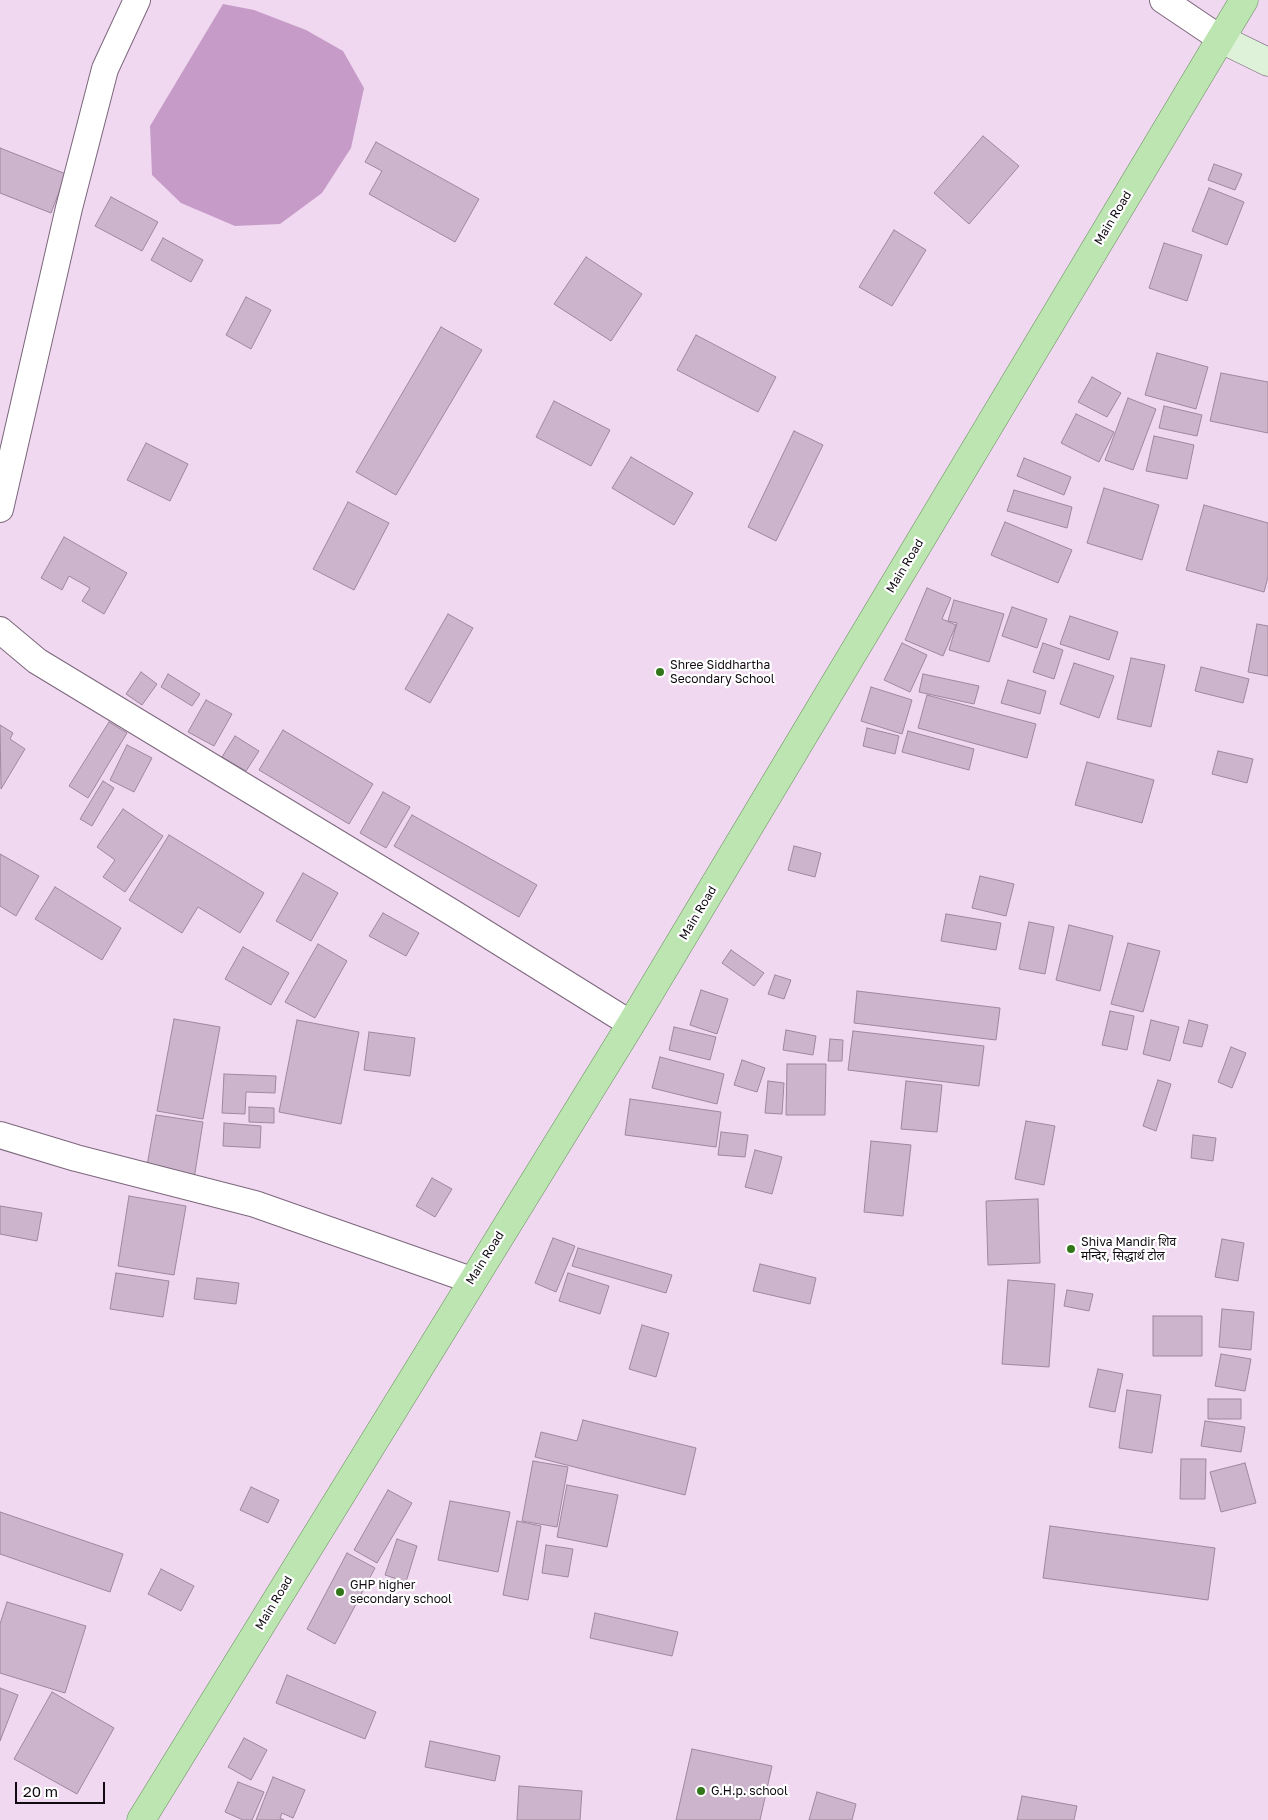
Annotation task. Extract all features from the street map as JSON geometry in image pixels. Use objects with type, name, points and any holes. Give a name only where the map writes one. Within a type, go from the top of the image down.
[{"type":"main road","name":"Main Road","points":[[141,1820],[471,1280],[631,1024],[1244,0]]},
{"type":"main road","points":[[1221,39],[1268,62]]},
{"type":"street","points":[[0,509],[69,208],[105,69],[137,0]]},
{"type":"street","points":[[1163,0],[1221,39]]},
{"type":"street","points":[[0,630],[38,661],[453,912],[631,1024]]},
{"type":"street","points":[[0,1135],[76,1158],[255,1204],[471,1280]]},
{"type":"shaded area","points":[[223,4],[254,10],[306,30],[343,51],[364,88],[351,148],[322,193],[280,224],[235,226],[181,203],[152,175],[150,126]]},
{"type":"building","points":[[983,136],[1019,166],[969,224],[934,193]]},
{"type":"building","points":[[376,142],[479,199],[455,242],[369,194],[382,171],[365,162]]},
{"type":"building","points":[[0,148],[66,174],[51,213],[0,193]]},
{"type":"building","points":[[1214,164],[1242,174],[1235,190],[1208,180]]},
{"type":"building","points":[[1209,188],[1244,202],[1227,245],[1192,231]]},
{"type":"building","points":[[111,197],[158,222],[142,251],[95,226]]},
{"type":"building","points":[[894,230],[926,250],[892,306],[859,287]]},
{"type":"building","points":[[163,238],[203,260],[191,282],[151,260]]},
{"type":"building","points":[[1164,243],[1202,255],[1187,301],[1149,288]]},
{"type":"building","points":[[586,257],[642,294],[611,341],[554,304]]},
{"type":"building","points":[[246,297],[271,310],[251,349],[226,335]]},
{"type":"building","points":[[441,327],[482,350],[396,495],[356,472]]},
{"type":"building","points":[[696,335],[776,377],[758,412],[677,370]]},
{"type":"building","points":[[1157,353],[1208,367],[1196,409],[1145,395]]},
{"type":"building","points":[[1221,373],[1268,382],[1268,433],[1210,421]]},
{"type":"building","points":[[1092,377],[1121,393],[1107,417],[1078,402]]},
{"type":"building","points":[[1128,398],[1156,409],[1133,470],[1105,460]]},
{"type":"building","points":[[554,401],[610,430],[591,466],[536,437]]},
{"type":"building","points":[[1164,406],[1202,415],[1197,436],[1159,428]]},
{"type":"building","points":[[1076,414],[1114,432],[1099,462],[1061,443]]},
{"type":"building","points":[[794,431],[823,445],[776,541],[748,527]]},
{"type":"building","points":[[1154,436],[1194,445],[1187,479],[1146,471]]},
{"type":"building","points":[[146,443],[188,464],[170,501],[127,480]]},
{"type":"building","points":[[631,457],[693,493],[674,525],[612,488]]},
{"type":"building","points":[[1024,458],[1071,477],[1064,495],[1017,476]]},
{"type":"building","points":[[1104,488],[1159,505],[1142,560],[1087,543]]},
{"type":"building","points":[[1014,490],[1072,507],[1067,528],[1007,511]]},
{"type":"building","points":[[348,502],[389,523],[354,590],[313,569]]},
{"type":"building","points":[[1204,505],[1268,523],[1268,577],[1264,592],[1186,570]]},
{"type":"building","points":[[1005,522],[1072,550],[1058,583],[991,555]]},
{"type":"building","points":[[64,537],[127,573],[104,614],[82,601],[90,588],[69,576],[62,590],[41,578]]},
{"type":"building","points":[[927,588],[951,598],[942,619],[956,625],[943,656],[905,640]]},
{"type":"building","points":[[954,600],[1004,614],[989,662],[949,650],[957,623],[948,621]]},
{"type":"building","points":[[1012,607],[1047,619],[1037,648],[1002,636]]},
{"type":"building","points":[[448,614],[473,628],[430,703],[405,689]]},
{"type":"building","points":[[1070,616],[1118,632],[1109,660],[1060,644]]},
{"type":"building","points":[[1257,624],[1268,626],[1268,676],[1248,672]]},
{"type":"building","points":[[902,643],[927,655],[910,692],[884,680]]},
{"type":"building","points":[[1043,643],[1063,650],[1054,679],[1033,672]]},
{"type":"building","points":[[1131,658],[1165,665],[1151,727],[1117,719]]},
{"type":"building","points":[[1074,663],[1114,676],[1099,718],[1060,704]]},
{"type":"building","points":[[1201,667],[1249,679],[1243,703],[1195,691]]},
{"type":"building","points":[[141,672],[157,684],[142,705],[126,694]]},
{"type":"building","points":[[168,674],[200,694],[192,706],[161,687]]},
{"type":"building","points":[[923,674],[979,686],[974,704],[919,692]]},
{"type":"building","points":[[1008,680],[1046,691],[1040,714],[1001,703]]},
{"type":"building","points":[[871,687],[912,700],[902,734],[861,721]]},
{"type":"building","points":[[927,695],[1036,724],[1027,758],[918,728]]},
{"type":"building","points":[[206,700],[232,714],[214,746],[188,732]]},
{"type":"building","points":[[109,722],[127,733],[88,798],[69,786]]},
{"type":"building","points":[[0,725],[13,733],[10,739],[25,749],[1,789]]},
{"type":"building","points":[[867,728],[899,736],[895,754],[863,746]]},
{"type":"building","points":[[283,730],[373,784],[349,824],[259,770]]},
{"type":"building","points":[[908,731],[974,749],[969,770],[902,752]]},
{"type":"building","points":[[235,736],[259,751],[246,771],[222,757]]},
{"type":"building","points":[[127,745],[152,758],[134,792],[110,780]]},
{"type":"building","points":[[1218,751],[1253,759],[1247,783],[1212,774]]},
{"type":"building","points":[[1087,762],[1154,780],[1142,823],[1075,805]]},
{"type":"building","points":[[103,781],[114,788],[92,826],[80,819]]},
{"type":"building","points":[[383,792],[410,807],[386,848],[360,833]]},
{"type":"building","points":[[123,809],[163,836],[125,892],[103,877],[115,860],[97,847]]},
{"type":"building","points":[[412,815],[537,885],[519,917],[394,846]]},
{"type":"building","points":[[169,835],[264,893],[240,933],[198,907],[182,933],[129,900]]},
{"type":"building","points":[[794,846],[821,853],[815,877],[788,870]]},
{"type":"building","points":[[0,854],[39,876],[16,916],[0,906]]},
{"type":"building","points":[[303,873],[338,893],[311,941],[276,921]]},
{"type":"building","points":[[980,876],[1014,884],[1006,916],[972,908]]},
{"type":"building","points":[[55,887],[121,928],[102,960],[35,919]]},
{"type":"building","points":[[383,913],[419,933],[406,956],[369,936]]},
{"type":"building","points":[[946,914],[1001,923],[996,950],[941,941]]},
{"type":"building","points":[[1029,922],[1054,927],[1045,974],[1019,969]]},
{"type":"building","points":[[1069,925],[1113,936],[1100,991],[1056,980]]},
{"type":"building","points":[[1128,943],[1160,951],[1143,1012],[1111,1004]]},
{"type":"building","points":[[318,944],[347,961],[315,1018],[285,1002]]},
{"type":"building","points":[[243,947],[289,973],[271,1005],[225,979]]},
{"type":"building","points":[[731,950],[764,973],[754,986],[722,963]]},
{"type":"building","points":[[775,975],[791,980],[784,999],[768,994]]},
{"type":"building","points":[[701,990],[728,999],[717,1034],[690,1025]]},
{"type":"building","points":[[857,991],[1000,1008],[996,1040],[854,1023]]},
{"type":"building","points":[[1110,1011],[1134,1016],[1127,1050],[1102,1045]]},
{"type":"building","points":[[174,1019],[220,1027],[203,1119],[157,1111]]},
{"type":"building","points":[[297,1020],[359,1032],[341,1124],[279,1112]]},
{"type":"building","points":[[1151,1020],[1179,1027],[1170,1061],[1143,1054]]},
{"type":"building","points":[[1189,1020],[1208,1025],[1202,1047],[1183,1043]]},
{"type":"building","points":[[674,1027],[716,1037],[710,1060],[669,1050]]},
{"type":"building","points":[[786,1030],[816,1036],[813,1055],[783,1050]]},
{"type":"building","points":[[853,1031],[984,1046],[979,1086],[848,1070]]},
{"type":"building","points":[[369,1032],[415,1038],[410,1076],[364,1070]]},
{"type":"building","points":[[830,1039],[843,1040],[842,1061],[828,1061]]},
{"type":"building","points":[[1231,1047],[1246,1053],[1232,1088],[1218,1082]]},
{"type":"building","points":[[660,1057],[724,1074],[717,1104],[652,1088]]},
{"type":"building","points":[[742,1060],[765,1068],[757,1092],[734,1085]]},
{"type":"building","points":[[787,1064],[826,1064],[825,1115],[786,1115]]},
{"type":"building","points":[[224,1074],[276,1076],[275,1093],[246,1092],[245,1114],[222,1113]]},
{"type":"building","points":[[1158,1080],[1171,1084],[1156,1131],[1143,1126]]},
{"type":"building","points":[[768,1081],[784,1083],[782,1114],[765,1113]]},
{"type":"building","points":[[906,1081],[942,1085],[937,1132],[901,1129]]},
{"type":"building","points":[[630,1099],[721,1112],[716,1147],[625,1135]]},
{"type":"building","points":[[249,1107],[274,1108],[274,1123],[249,1122]]},
{"type":"building","points":[[156,1115],[203,1122],[194,1179],[146,1171]]},
{"type":"building","points":[[1026,1121],[1055,1126],[1044,1185],[1015,1179]]},
{"type":"building","points":[[224,1123],[261,1126],[260,1148],[223,1146]]},
{"type":"building","points":[[721,1132],[748,1135],[745,1157],[718,1155]]},
{"type":"building","points":[[1193,1135],[1216,1138],[1213,1161],[1191,1158]]},
{"type":"building","points":[[871,1141],[911,1145],[903,1216],[864,1212]]},
{"type":"building","points":[[755,1150],[782,1157],[772,1194],[745,1187]]},
{"type":"building","points":[[432,1178],[452,1189],[435,1217],[416,1206]]},
{"type":"building","points":[[129,1196],[186,1206],[174,1275],[118,1266]]},
{"type":"building","points":[[1038,1199],[1040,1263],[988,1265],[986,1201]]},
{"type":"building","points":[[0,1206],[42,1213],[37,1241],[0,1234]]},
{"type":"building","points":[[553,1238],[575,1246],[556,1292],[535,1283]]},
{"type":"building","points":[[1222,1239],[1244,1243],[1238,1281],[1215,1277]]},
{"type":"building","points":[[578,1248],[672,1275],[666,1293],[572,1266]]},
{"type":"building","points":[[760,1264],[816,1278],[810,1304],[753,1291]]},
{"type":"building","points":[[116,1273],[169,1281],[163,1317],[110,1309]]},
{"type":"building","points":[[568,1273],[609,1286],[600,1314],[559,1301]]},
{"type":"building","points":[[197,1278],[239,1283],[236,1304],[194,1299]]},
{"type":"building","points":[[1008,1280],[1055,1284],[1049,1367],[1002,1364]]},
{"type":"building","points":[[1067,1290],[1093,1294],[1089,1311],[1064,1306]]},
{"type":"building","points":[[1222,1309],[1254,1312],[1251,1350],[1219,1347]]},
{"type":"building","points":[[1153,1316],[1202,1316],[1202,1356],[1153,1356]]},
{"type":"building","points":[[642,1325],[669,1333],[656,1377],[629,1369]]},
{"type":"building","points":[[1221,1354],[1251,1359],[1245,1391],[1215,1386]]},
{"type":"building","points":[[1098,1369],[1123,1374],[1115,1412],[1089,1407]]},
{"type":"building","points":[[1127,1390],[1161,1395],[1152,1453],[1119,1448]]},
{"type":"building","points":[[1208,1399],[1241,1399],[1241,1419],[1208,1419]]},
{"type":"building","points":[[583,1420],[696,1448],[685,1495],[535,1457],[541,1432],[577,1441]]},
{"type":"building","points":[[1205,1421],[1245,1427],[1241,1452],[1201,1446]]},
{"type":"building","points":[[1181,1459],[1206,1459],[1205,1499],[1180,1499]]},
{"type":"building","points":[[533,1461],[568,1467],[557,1527],[522,1521]]},
{"type":"building","points":[[1245,1463],[1256,1503],[1221,1512],[1210,1472]]},
{"type":"building","points":[[567,1485],[618,1495],[607,1547],[557,1537]]},
{"type":"building","points":[[251,1487],[279,1500],[268,1523],[240,1510]]},
{"type":"building","points":[[388,1490],[412,1503],[377,1563],[354,1550]]},
{"type":"building","points":[[450,1501],[510,1512],[498,1572],[438,1560]]},
{"type":"building","points":[[0,1512],[123,1554],[110,1592],[0,1554]]},
{"type":"building","points":[[517,1521],[541,1526],[528,1600],[503,1595]]},
{"type":"building","points":[[1050,1526],[1215,1548],[1208,1600],[1043,1578]]},
{"type":"building","points":[[397,1539],[417,1546],[406,1582],[385,1575]]},
{"type":"building","points":[[546,1545],[573,1549],[568,1577],[542,1573]]},
{"type":"building","points":[[347,1553],[375,1568],[335,1644],[307,1629]]},
{"type":"building","points":[[161,1569],[194,1586],[181,1611],[148,1594]]},
{"type":"building","points":[[7,1602],[86,1626],[65,1693],[0,1673],[0,1624]]},
{"type":"building","points":[[595,1613],[678,1632],[672,1656],[590,1638]]},
{"type":"building","points":[[287,1675],[376,1712],[365,1739],[276,1703]]},
{"type":"building","points":[[0,1688],[18,1695],[0,1741]]},
{"type":"building","points":[[52,1692],[114,1728],[77,1794],[14,1759]]},
{"type":"building","points":[[244,1738],[267,1750],[251,1780],[228,1767]]},
{"type":"building","points":[[430,1741],[500,1756],[495,1781],[425,1767]]},
{"type":"building","points":[[692,1749],[772,1766],[760,1820],[676,1820]]},
{"type":"building","points":[[273,1777],[305,1790],[293,1818],[282,1813],[280,1818],[284,1820],[256,1820]]},
{"type":"building","points":[[238,1782],[264,1792],[252,1820],[243,1820],[225,1812]]},
{"type":"building","points":[[519,1786],[582,1791],[580,1820],[517,1820]]},
{"type":"building","points":[[817,1792],[856,1804],[852,1820],[809,1820]]},
{"type":"building","points":[[1022,1796],[1077,1806],[1074,1820],[1017,1820]]},
{"type":"place","name":"Shree Siddhartha Secondary School","points":[[660,672]]},
{"type":"place","name":"Shiva Mandir शिव मन्दिर, सिद्धार्थ टोल","points":[[1071,1249]]},
{"type":"place","name":"GHP higher secondary school","points":[[340,1592]]},
{"type":"place","name":"G.H.p. school","points":[[701,1791]]}]
